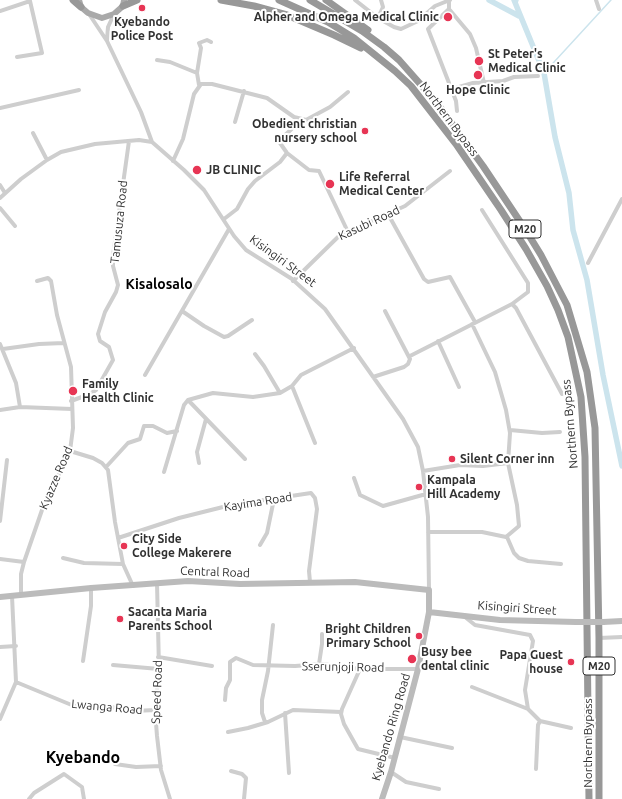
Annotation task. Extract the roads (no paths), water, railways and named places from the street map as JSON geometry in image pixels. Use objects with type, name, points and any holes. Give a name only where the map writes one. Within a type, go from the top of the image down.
[{"type":"highway","points":[[73,0],[80,3]]},
{"type":"highway","points":[[124,3],[137,0]]},
{"type":"highway","points":[[221,0],[254,6],[287,16],[334,35],[378,56]]},
{"type":"highway","name":"Northern Bypass","points":[[279,0],[328,22],[378,56],[411,86],[456,144],[526,249],[547,286],[568,337],[581,397],[585,457],[589,799]]},
{"type":"highway","name":"Northern Bypass","points":[[310,0],[362,31],[384,47],[398,60],[437,103],[483,166],[541,255],[567,305],[587,372],[595,428],[599,638],[599,799]]},
{"type":"highway","points":[[326,0],[376,36],[384,47]]},
{"type":"main road","points":[[80,3],[88,13],[102,18],[114,14],[124,3]]},
{"type":"street","points":[[354,0],[378,18],[394,27],[401,29],[418,21],[435,6],[450,0],[449,9],[428,29],[452,89],[456,110]]},
{"type":"street","points":[[378,18],[383,8],[381,0]]},
{"type":"street","points":[[596,0],[599,9]]},
{"type":"street","points":[[0,11],[30,1],[42,53],[17,57]]},
{"type":"street","points":[[449,9],[466,29],[476,48],[484,82]]},
{"type":"street","points":[[0,198],[47,160],[61,152],[74,148],[138,140],[152,142],[141,112],[107,41],[88,13]]},
{"type":"street","points":[[107,41],[108,27],[114,14]]},
{"type":"street","points":[[173,161],[183,139],[194,94],[199,85],[197,73],[201,46],[199,43],[207,40],[211,42]]},
{"type":"street","points":[[157,60],[170,62],[197,73]]},
{"type":"street","points":[[452,89],[463,85],[503,81],[514,77],[538,76]]},
{"type":"street","points":[[199,85],[206,83],[244,91],[272,100],[294,117],[301,120],[310,120],[317,116],[343,98],[348,92]]},
{"type":"street","points":[[0,108],[79,90]]},
{"type":"street","points":[[236,122],[244,91]]},
{"type":"street","points":[[301,120],[280,141],[281,146],[287,153],[309,170],[318,171],[348,232]]},
{"type":"street","points":[[33,133],[47,160]]},
{"type":"street","name":"Tamusuza Road","points":[[71,401],[90,394],[96,390],[112,363],[113,357],[110,350],[100,342],[98,337],[101,322],[118,285],[113,266],[129,141]]},
{"type":"street","name":"Kisingiri Street","points":[[152,142],[204,190],[229,228],[250,254],[293,281],[325,309],[354,348],[409,429],[418,447],[426,494],[429,590]]},
{"type":"street","points":[[224,219],[237,209],[248,189],[255,181],[280,162],[287,153]]},
{"type":"street","name":"Kasubi Road","points":[[293,281],[332,241],[415,199],[450,171]]},
{"type":"street","points":[[0,185],[5,193]]},
{"type":"street","points":[[588,263],[622,198]]},
{"type":"street","points":[[0,208],[15,226]]},
{"type":"street","points":[[410,356],[512,304],[528,292],[528,283],[482,210]]},
{"type":"street","points":[[388,214],[424,280],[428,282],[450,277],[474,323],[495,372],[510,430],[508,463],[519,525],[507,537]]},
{"type":"street","points":[[145,375],[229,228]]},
{"type":"street","name":"Kyazze Road","points":[[21,594],[21,574],[24,562],[40,515],[70,451],[73,428],[71,367],[50,280],[48,278],[37,281]]},
{"type":"street","points":[[512,304],[516,308],[562,394]]},
{"type":"street","points":[[182,311],[224,337],[228,336],[252,320]]},
{"type":"street","points":[[374,377],[404,367],[409,362],[410,356],[385,311]]},
{"type":"street","points":[[438,341],[459,387]]},
{"type":"street","points":[[3,350],[39,344],[64,343]]},
{"type":"street","points":[[0,344],[17,388],[20,407]]},
{"type":"street","points":[[164,472],[184,405],[188,400],[212,393],[254,397],[280,393],[292,386],[295,380],[302,375],[354,348]]},
{"type":"street","points":[[255,354],[268,372],[280,393]]},
{"type":"street","points":[[292,386],[315,443]]},
{"type":"street","points":[[188,400],[245,459]]},
{"type":"street","points":[[0,410],[20,407],[72,409]]},
{"type":"street","points":[[199,463],[197,452],[206,419]]},
{"type":"street","points":[[106,467],[128,443],[140,439],[144,426],[153,426],[167,433],[177,431]]},
{"type":"street","points":[[510,430],[542,433],[560,432]]},
{"type":"street","points":[[70,451],[93,458],[106,467],[110,479],[123,564],[133,586]]},
{"type":"street","points":[[0,521],[7,460]]},
{"type":"street","points":[[423,471],[460,466],[483,466],[508,463]]},
{"type":"street","points":[[354,478],[360,495],[383,506],[426,494]]},
{"type":"street","name":"Kayima Road","points":[[118,538],[179,518],[231,505],[311,493],[316,498],[317,516],[309,571],[310,582]]},
{"type":"street","points":[[260,544],[267,533],[274,499]]},
{"type":"street","points":[[428,532],[482,532],[507,537]]},
{"type":"street","points":[[507,537],[514,553],[519,558],[528,561],[561,564]]},
{"type":"street","points":[[63,558],[84,563],[123,564]]},
{"type":"street","points":[[0,559],[24,562]]},
{"type":"street","name":"Central Road","points":[[0,597],[91,588],[188,581],[250,584],[310,582],[376,583],[429,590]]},
{"type":"street","name":"Speed Road","points":[[157,583],[159,669],[155,710],[157,748],[170,799]]},
{"type":"street","points":[[83,661],[91,606],[91,588]]},
{"type":"street","name":"Kyebando Ring Road","points":[[382,799],[391,772],[418,669],[429,612],[429,590]]},
{"type":"street","points":[[0,719],[16,682],[16,646],[12,596]]},
{"type":"street","name":"Kisingiri Street","points":[[429,612],[500,620],[576,622],[622,621]]},
{"type":"street","points":[[463,615],[475,625],[526,634],[532,638],[533,641],[525,690],[528,709]]},
{"type":"street","points":[[265,722],[262,713],[262,700],[269,666],[273,625]]},
{"type":"street","points":[[319,664],[322,634]]},
{"type":"street","points":[[599,638],[622,636]]},
{"type":"street","points":[[0,647],[16,646]]},
{"type":"street","points":[[158,657],[212,666]]},
{"type":"street","name":"Sserunjoji Road","points":[[225,700],[226,688],[230,680],[230,665],[232,660],[238,658],[251,665],[269,666],[319,664],[360,669],[418,669]]},
{"type":"street","points":[[113,666],[159,669]]},
{"type":"street","points":[[360,669],[341,712],[344,724],[358,749],[394,758]]},
{"type":"street","name":"Lwanga Road","points":[[16,682],[71,705],[99,705],[134,710],[155,710]]},
{"type":"street","points":[[472,687],[528,709],[540,721],[571,728]]},
{"type":"street","points":[[228,732],[268,722],[286,712],[297,710],[341,712]]},
{"type":"street","points":[[286,712],[289,773]]},
{"type":"street","points":[[536,769],[538,725],[540,721]]},
{"type":"street","points":[[400,737],[452,748]]},
{"type":"street","points":[[115,764],[136,767],[161,766]]},
{"type":"street","points":[[231,771],[242,774],[246,778],[244,799]]},
{"type":"street","points":[[391,772],[406,782],[439,789]]},
{"type":"street","points":[[29,799],[43,787],[64,774],[82,787],[84,799]]},
{"type":"waterway","points":[[489,0],[519,16]]},
{"type":"waterway","points":[[514,0],[544,73],[555,137],[569,193],[573,230],[587,280],[603,375],[622,466]]},
{"type":"waterway","points":[[516,6],[518,0]]},
{"type":"waterway","points":[[544,73],[611,0]]},
{"type":"place","name":"Kyebando Police Post","points":[[142,8]]},
{"type":"place","name":"Alpher and Omega Medical Clinic","points":[[448,17]]},
{"type":"place","name":"St Peter's Medical Clinic","points":[[479,61]]},
{"type":"place","name":"Hope Clinic","points":[[478,75]]},
{"type":"place","name":"Obedient christian nursery school","points":[[365,131]]},
{"type":"place","name":"JB CLINIC","points":[[197,170]]},
{"type":"place","name":"Life Referral Medical Center","points":[[330,184]]},
{"type":"place","name":"Family Health Clinic","points":[[73,391]]},
{"type":"place","name":"Silent Corner inn","points":[[452,459]]},
{"type":"place","name":"Kampala Hill Academy","points":[[419,487]]},
{"type":"place","name":"City Side College Makerere","points":[[124,546]]},
{"type":"place","name":"Sacanta Maria Parents School","points":[[120,619]]},
{"type":"place","name":"Bright Children Primary School","points":[[419,636]]},
{"type":"place","name":"Busy bee dental clinic","points":[[412,659]]},
{"type":"place","name":"Papa Guest house","points":[[571,662]]},
{"type":"district","name":"Kisalosalo","points":[[159,284]]},
{"type":"district","name":"Kyebando","points":[[83,758]]}]
